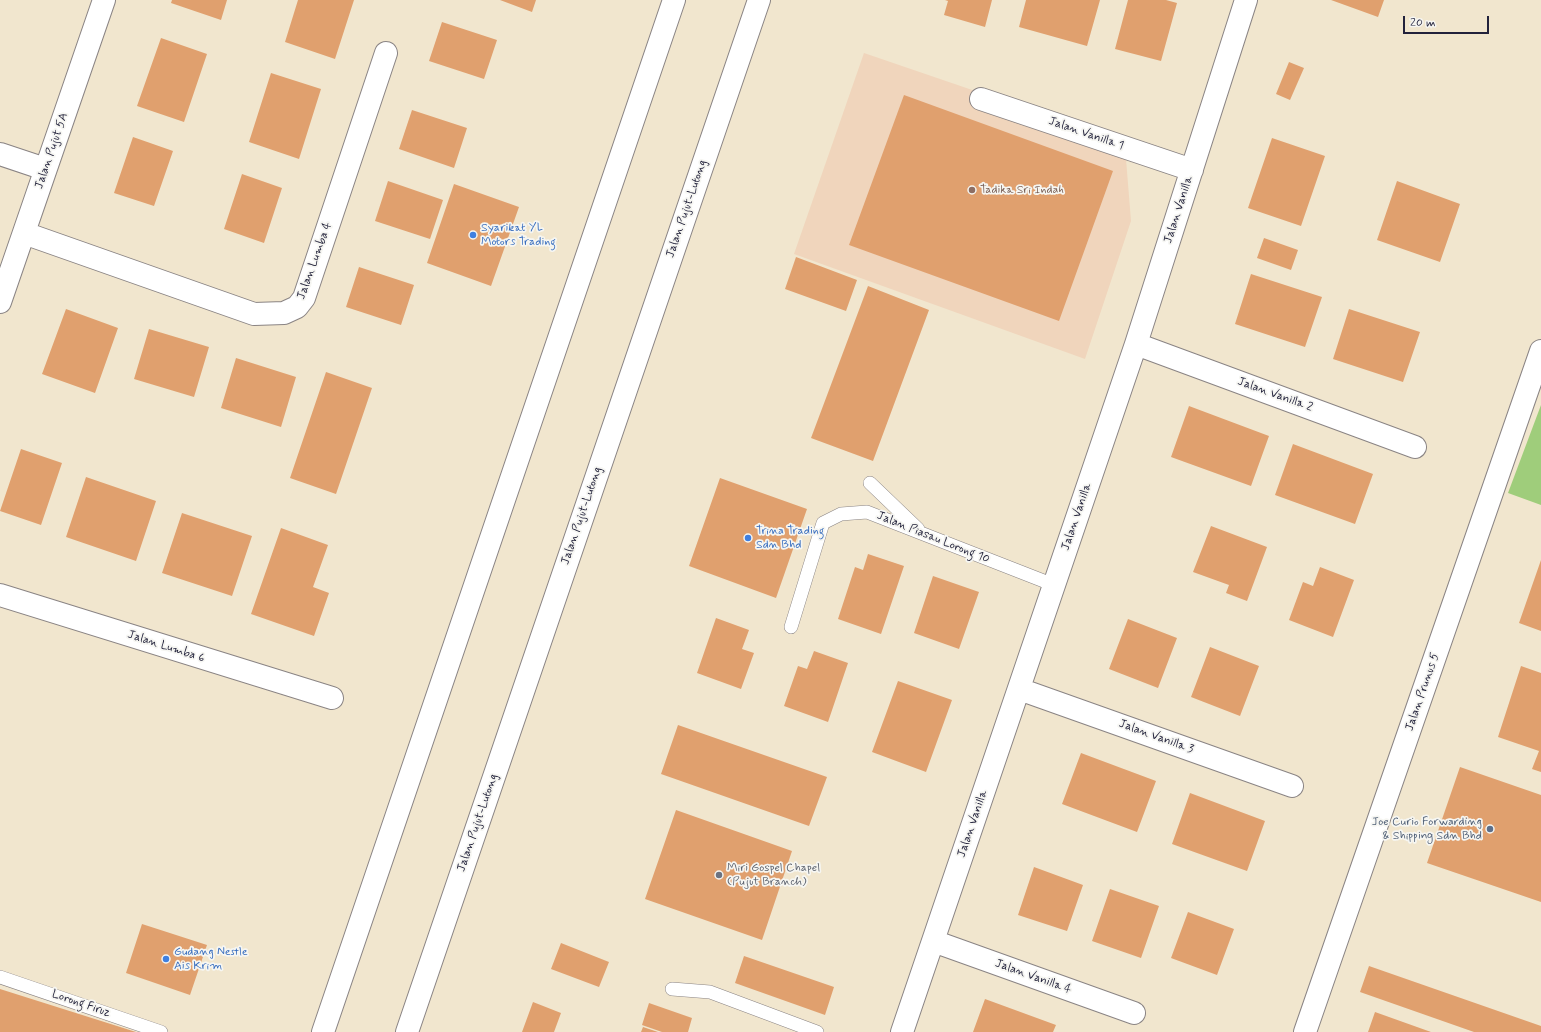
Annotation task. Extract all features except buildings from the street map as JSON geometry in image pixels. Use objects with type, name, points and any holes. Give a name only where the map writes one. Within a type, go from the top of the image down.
[{"type":"main road","name":"Jalan Pujut 5A","points":[[0,302],[104,0]]},
{"type":"main road","points":[[323,1032],[674,0]]},
{"type":"main road","name":"Jalan Pujut-Lutong","points":[[407,1032],[759,0]]},
{"type":"main road","name":"Jalan Vanilla","points":[[902,1032],[1136,344],[1246,0]]},
{"type":"main road","name":"Jalan Lumba 4","points":[[24,233],[254,314],[284,313],[297,307],[304,298],[386,53]]},
{"type":"main road","name":"Jalan Vanilla 1","points":[[981,99],[1192,170]]},
{"type":"main road","points":[[0,154],[45,169]]},
{"type":"main road","name":"Jalan Vanilla 2","points":[[1136,344],[1415,447]]},
{"type":"main road","name":"Jalan Prunus 5","points":[[1306,1032],[1541,351]]},
{"type":"main road","name":"Jalan Lumba 6","points":[[0,595],[332,698]]},
{"type":"main road","name":"Jalan Vanilla 3","points":[[1019,689],[1292,786]]},
{"type":"main road","name":"Jalan Vanilla 4","points":[[933,941],[1134,1013]]},
{"type":"lane","points":[[870,483],[924,534]]},
{"type":"lane","name":"Jalan Piasau Lorong 10","points":[[791,627],[823,523],[841,514],[867,512],[1054,585]]},
{"type":"lane","name":"Lorong Firuz","points":[[0,977],[161,1032]]},
{"type":"lane","points":[[672,989],[710,992],[817,1032]]},
{"type":"shaded area","name":"Tadika Sri Indah","points":[[864,53],[981,93],[1126,159],[1131,221],[1085,359],[794,254]]},
{"type":"green space","points":[[1541,405],[1541,505],[1508,493]]},
{"type":"place","name":"Tadika Sri Indah","points":[[972,190]]},
{"type":"place","name":"Syarikat YL Motors Trading","points":[[473,235]]},
{"type":"place","name":"Trina Trading Sdn Bhd","points":[[748,538]]},
{"type":"place","name":"Joe Curio Forwarding & Shipping Sdn Bhd","points":[[1490,829]]},
{"type":"place","name":"Miri Gospel Chapel (Pujut Branch)","points":[[719,875]]},
{"type":"place","name":"Gudang Nestle Ais Krim","points":[[166,959]]}]
